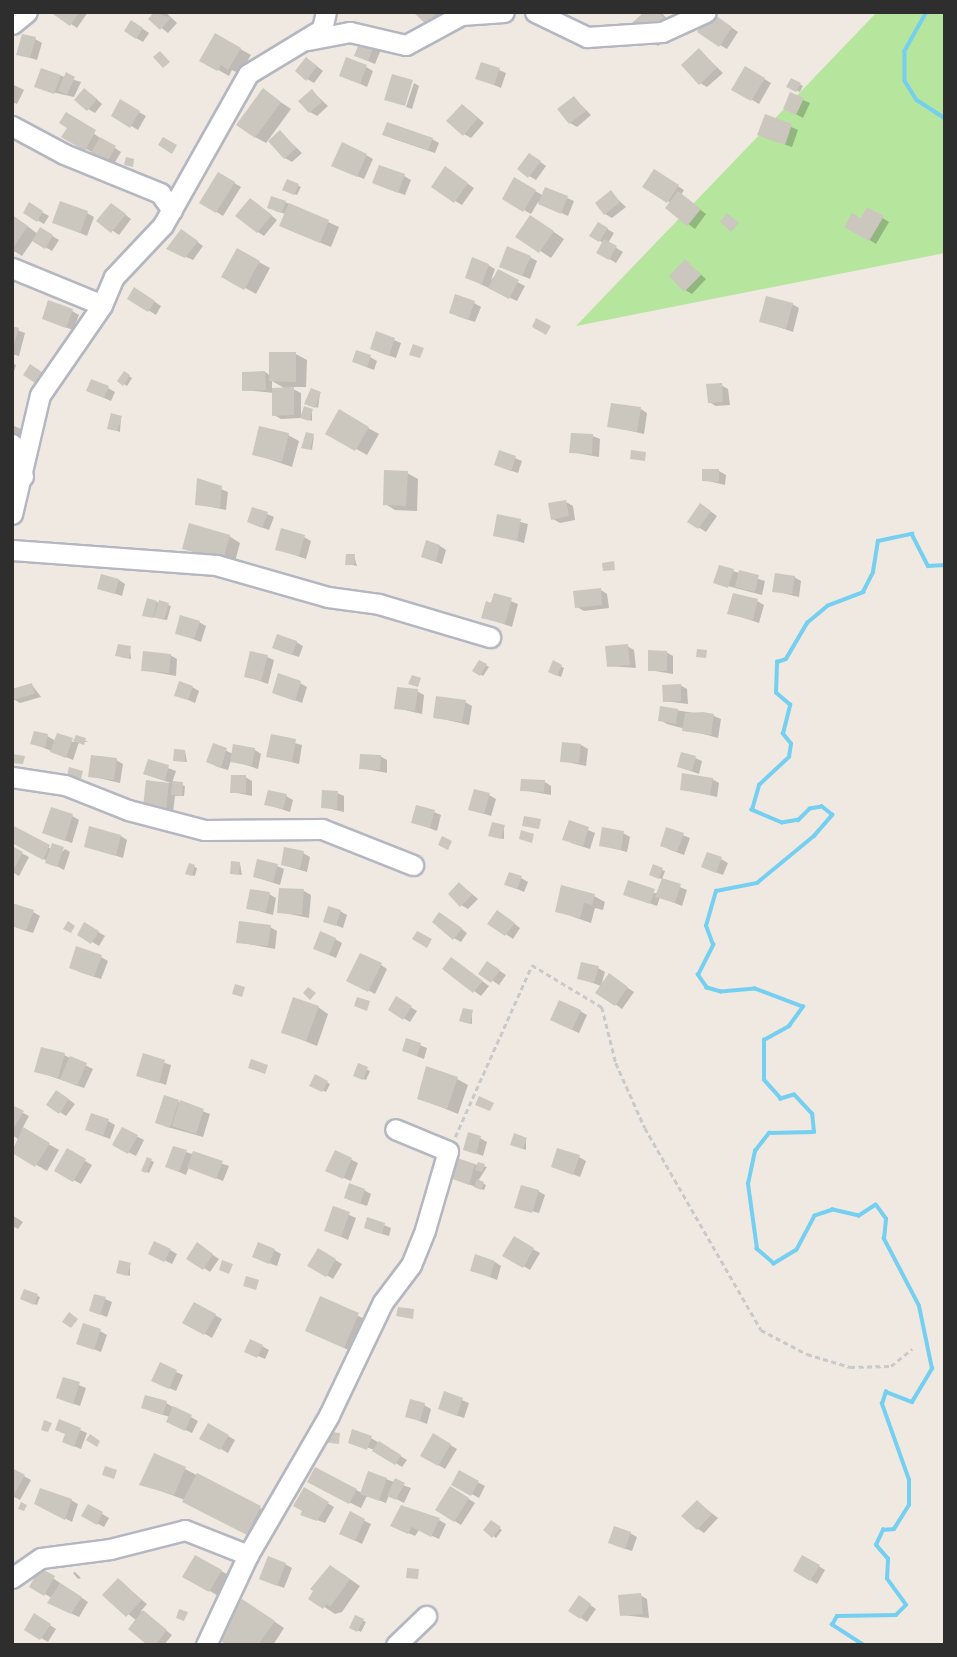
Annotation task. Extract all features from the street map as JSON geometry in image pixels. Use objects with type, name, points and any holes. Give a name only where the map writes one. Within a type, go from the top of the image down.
[{"type":"street","points":[[12,24],[27,12]]},
{"type":"street","points":[[12,514],[23,477],[40,395],[102,305],[114,277],[172,210],[248,74],[321,29],[326,12]]},
{"type":"street","points":[[304,41],[350,32],[406,45],[461,15],[504,12]]},
{"type":"street","points":[[535,12],[587,37],[662,32],[706,12]]},
{"type":"street","points":[[12,126],[64,154],[160,193],[172,210]]},
{"type":"street","points":[[12,268],[102,305]]},
{"type":"street","points":[[12,444],[23,477]]},
{"type":"street","points":[[12,550],[216,565],[328,597],[379,604],[490,636]]},
{"type":"street","points":[[12,777],[65,785],[128,810],[204,830],[322,829],[413,865]]},
{"type":"street","points":[[206,1645],[248,1555],[329,1415],[383,1302],[411,1265],[449,1151],[395,1129]]},
{"type":"street","points":[[12,1578],[41,1558],[110,1549],[185,1530],[248,1555]]},
{"type":"street","points":[[396,1645],[426,1616]]},
{"type":"path","points":[[449,1151],[532,965],[602,1007],[616,1063],[645,1128],[761,1330],[807,1354],[850,1367],[891,1366],[912,1349]]},
{"type":"green space","points":[[877,12],[945,12],[945,253],[576,326]]},
{"type":"building","points":[[50,12],[79,12],[70,26]]},
{"type":"building","points":[[154,12],[171,18],[160,30],[148,19]]},
{"type":"building","points":[[413,12],[436,12],[428,26]]},
{"type":"building","points":[[644,12],[659,12],[670,25],[650,43],[632,23]]},
{"type":"building","points":[[711,12],[732,27],[719,47],[697,32]]},
{"type":"building","points":[[131,20],[143,28],[136,39],[124,31]]},
{"type":"building","points":[[215,33],[241,48],[228,70],[221,65],[217,71],[199,61]]},
{"type":"building","points":[[22,34],[36,37],[30,58],[16,55]]},
{"type":"building","points":[[362,36],[376,41],[368,61],[354,56]]},
{"type":"building","points":[[699,48],[717,68],[699,85],[681,65]]},
{"type":"building","points":[[160,51],[170,62],[163,68],[153,57]]},
{"type":"building","points":[[306,57],[317,66],[306,81],[295,71]]},
{"type":"building","points":[[346,57],[367,65],[360,84],[339,76]]},
{"type":"building","points":[[481,62],[500,68],[494,85],[475,79]]},
{"type":"building","points":[[745,66],[765,78],[751,101],[731,90]]},
{"type":"building","points":[[41,68],[61,75],[54,94],[34,87]]},
{"type":"building","points":[[66,72],[75,77],[67,95],[58,90]]},
{"type":"building","points":[[392,74],[413,80],[405,106],[384,100]]},
{"type":"building","points":[[791,78],[801,83],[796,92],[786,87]]},
{"type":"building","points":[[84,88],[97,99],[87,111],[74,100]]},
{"type":"building","points":[[263,88],[281,102],[255,138],[236,125]]},
{"type":"building","points":[[312,89],[322,102],[309,113],[298,101]]},
{"type":"building","points":[[790,92],[804,98],[796,115],[783,109]]},
{"type":"building","points":[[574,96],[586,111],[569,124],[557,109]]},
{"type":"building","points":[[120,99],[140,111],[130,128],[111,116]]},
{"type":"building","points":[[462,104],[478,118],[463,136],[446,121]]},
{"type":"building","points":[[66,112],[96,130],[85,151],[61,137],[67,128],[59,123]]},
{"type":"building","points":[[765,114],[792,124],[785,145],[757,135]]},
{"type":"building","points":[[387,122],[433,138],[428,150],[382,135]]},
{"type":"building","points":[[280,130],[296,148],[284,159],[268,141]]},
{"type":"building","points":[[100,137],[116,146],[107,162],[91,153]]},
{"type":"building","points":[[163,137],[177,145],[172,154],[158,145]]},
{"type":"building","points":[[342,142],[367,154],[357,177],[331,166]]},
{"type":"building","points":[[529,153],[541,161],[528,178],[517,169]]},
{"type":"building","points":[[126,157],[134,159],[133,167],[124,165]]},
{"type":"building","points":[[379,165],[405,174],[398,193],[372,183]]},
{"type":"building","points":[[445,166],[468,183],[454,203],[431,187]]},
{"type":"building","points":[[654,169],[679,185],[667,203],[642,187]]},
{"type":"building","points":[[218,172],[235,182],[216,213],[199,203]]},
{"type":"building","points":[[514,177],[536,190],[523,212],[502,199]]},
{"type":"building","points":[[287,179],[299,184],[294,195],[282,190]]},
{"type":"building","points":[[545,187],[568,196],[561,214],[538,204]]},
{"type":"building","points":[[611,190],[620,202],[604,215],[595,203]]},
{"type":"building","points":[[678,191],[701,209],[687,226],[665,208]]},
{"type":"building","points":[[271,196],[286,201],[282,213],[267,208]]},
{"type":"building","points":[[250,198],[272,215],[257,233],[235,216]]},
{"type":"building","points":[[60,201],[88,211],[80,233],[52,223]]},
{"type":"building","points":[[29,202],[43,211],[37,222],[23,213]]},
{"type":"building","points":[[111,203],[126,214],[111,233],[96,221]]},
{"type":"building","points":[[289,203],[329,220],[320,243],[279,226]]},
{"type":"building","points":[[867,207],[884,216],[869,241],[844,227],[852,213],[861,218]]},
{"type":"building","points":[[727,213],[739,223],[731,232],[720,222]]},
{"type":"building","points":[[12,215],[28,226],[12,249]]},
{"type":"building","points":[[530,215],[554,231],[539,253],[515,237]]},
{"type":"building","points":[[598,222],[608,228],[599,242],[589,236]]},
{"type":"building","points":[[40,227],[53,235],[45,249],[32,241]]},
{"type":"building","points":[[181,229],[198,241],[185,258],[166,249]]},
{"type":"building","points":[[604,239],[617,246],[609,260],[596,253]]},
{"type":"building","points":[[507,246],[531,256],[522,276],[499,267]]},
{"type":"building","points":[[237,248],[260,261],[244,290],[221,277]]},
{"type":"building","points":[[472,257],[489,264],[482,284],[465,278]]},
{"type":"building","points":[[685,259],[701,275],[684,292],[669,276]]},
{"type":"building","points":[[498,269],[519,280],[509,299],[488,288]]},
{"type":"building","points":[[134,287],[155,301],[148,312],[127,299]]},
{"type":"building","points":[[455,294],[475,301],[468,320],[449,313]]},
{"type":"building","points":[[766,296],[793,303],[786,329],[759,322]]},
{"type":"building","points":[[48,300],[73,309],[66,328],[42,319]]},
{"type":"building","points":[[536,318],[551,326],[546,335],[532,327]]},
{"type":"building","points":[[12,326],[19,328],[13,348],[12,348]]},
{"type":"building","points":[[376,331],[395,338],[389,356],[370,349]]},
{"type":"building","points":[[413,344],[424,348],[420,358],[409,355]]},
{"type":"building","points":[[356,350],[371,355],[367,367],[352,362]]},
{"type":"building","points":[[269,352],[296,352],[296,382],[269,381]]},
{"type":"building","points":[[30,364],[42,372],[35,383],[23,375]]},
{"type":"building","points":[[124,371],[130,375],[123,386],[117,381]]},
{"type":"building","points":[[265,371],[266,390],[242,391],[242,372]]},
{"type":"building","points":[[91,379],[109,386],[104,398],[86,391]]},
{"type":"building","points":[[722,383],[723,402],[708,403],[706,384]]},
{"type":"building","points":[[294,387],[294,415],[272,416],[272,388]]},
{"type":"building","points":[[311,388],[321,392],[315,408],[304,404]]},
{"type":"building","points":[[611,403],[641,407],[637,432],[607,427]]},
{"type":"building","points":[[304,406],[313,409],[309,421],[300,418]]},
{"type":"building","points":[[339,409],[369,427],[355,451],[325,434]]},
{"type":"building","points":[[111,413],[122,416],[117,431],[107,429]]},
{"type":"building","points":[[259,426],[289,433],[282,462],[252,455]]},
{"type":"building","points":[[306,432],[314,434],[310,450],[301,448]]},
{"type":"building","points":[[571,433],[593,434],[592,454],[569,453]]},
{"type":"building","points":[[499,450],[516,456],[511,471],[494,465]]},
{"type":"building","points":[[631,450],[646,452],[645,461],[630,459]]},
{"type":"building","points":[[702,469],[719,469],[719,482],[702,481]]},
{"type":"building","points":[[384,470],[408,471],[406,506],[383,505]]},
{"type":"building","points":[[197,478],[222,486],[220,508],[195,505]]},
{"type":"building","points":[[566,500],[569,516],[551,520],[548,503]]},
{"type":"building","points":[[700,503],[711,511],[698,529],[687,522]]},
{"type":"building","points":[[252,507],[268,512],[262,528],[247,522]]},
{"type":"building","points":[[497,514],[521,519],[517,541],[493,536]]},
{"type":"building","points":[[189,523],[230,535],[223,560],[182,549]]},
{"type":"building","points":[[281,528],[305,535],[299,556],[275,550]]},
{"type":"building","points":[[426,540],[440,545],[436,562],[421,557]]},
{"type":"building","points":[[346,554],[355,554],[354,565],[345,565]]},
{"type":"building","points":[[614,561],[615,570],[603,571],[602,563]]},
{"type":"building","points":[[719,565],[734,569],[728,588],[713,583]]},
{"type":"building","points":[[739,570],[759,575],[755,592],[735,587]]},
{"type":"building","points":[[775,573],[795,576],[792,594],[772,592]]},
{"type":"building","points":[[101,574],[119,579],[115,594],[97,589]]},
{"type":"building","points":[[601,588],[602,605],[575,608],[573,591]]},
{"type":"building","points":[[494,593],[512,598],[505,624],[481,618],[486,601],[491,603]]},
{"type":"building","points":[[733,593],[758,599],[753,620],[727,614]]},
{"type":"building","points":[[147,598],[157,601],[153,618],[142,616]]},
{"type":"building","points":[[159,600],[169,603],[164,620],[154,617]]},
{"type":"building","points":[[180,615],[200,621],[194,639],[175,634]]},
{"type":"building","points":[[277,634],[297,641],[292,655],[272,648]]},
{"type":"building","points":[[118,644],[131,646],[129,658],[115,656]]},
{"type":"building","points":[[628,644],[630,665],[607,667],[605,646]]},
{"type":"building","points":[[697,649],[707,650],[706,658],[696,657]]},
{"type":"building","points":[[648,650],[667,651],[667,671],[648,671]]},
{"type":"building","points":[[143,651],[171,654],[169,673],[141,671]]},
{"type":"building","points":[[250,651],[268,655],[261,681],[244,677]]},
{"type":"building","points":[[479,660],[487,664],[480,676],[472,671]]},
{"type":"building","points":[[553,660],[562,665],[557,676],[548,672]]},
{"type":"building","points":[[278,673],[301,681],[295,701],[272,693]]},
{"type":"building","points":[[412,675],[421,678],[418,687],[408,684]]},
{"type":"building","points":[[179,681],[193,686],[188,700],[174,696]]},
{"type":"building","points":[[32,683],[35,694],[12,700],[12,689]]},
{"type":"building","points":[[681,684],[681,701],[663,702],[662,685]]},
{"type":"building","points":[[397,687],[418,689],[415,711],[394,709]]},
{"type":"building","points":[[436,696],[466,700],[462,722],[433,718]]},
{"type":"building","points":[[660,706],[678,709],[676,724],[658,721]]},
{"type":"building","points":[[685,713],[714,714],[711,735],[682,731]]},
{"type":"building","points":[[34,731],[48,734],[45,748],[30,744]]},
{"type":"building","points":[[57,733],[73,738],[66,758],[50,752]]},
{"type":"building","points":[[271,734],[296,739],[292,762],[266,757]]},
{"type":"building","points":[[76,735],[86,738],[84,745],[73,741]]},
{"type":"building","points":[[562,742],[581,744],[579,763],[560,762]]},
{"type":"building","points":[[213,743],[227,748],[221,768],[206,762]]},
{"type":"building","points":[[233,744],[255,748],[252,766],[230,762]]},
{"type":"building","points":[[174,749],[185,750],[185,762],[173,761]]},
{"type":"building","points":[[681,752],[696,756],[692,771],[677,767]]},
{"type":"building","points":[[12,754],[25,756],[23,764],[12,763]]},
{"type":"building","points":[[360,754],[381,755],[380,770],[359,769]]},
{"type":"building","points":[[91,755],[117,758],[114,780],[88,777]]},
{"type":"building","points":[[148,759],[169,765],[165,781],[143,774]]},
{"type":"building","points":[[69,767],[83,771],[81,779],[67,776]]},
{"type":"building","points":[[682,773],[713,778],[710,795],[680,790]]},
{"type":"building","points":[[231,775],[246,775],[246,793],[230,793]]},
{"type":"building","points":[[521,779],[545,780],[544,792],[520,791]]},
{"type":"building","points":[[146,780],[169,783],[166,810],[143,807]]},
{"type":"building","points":[[172,781],[183,782],[182,796],[171,795]]},
{"type":"building","points":[[474,789],[490,793],[484,814],[468,810]]},
{"type":"building","points":[[268,790],[287,794],[283,809],[264,805]]},
{"type":"building","points":[[322,790],[338,791],[337,809],[321,808]]},
{"type":"building","points":[[416,805],[435,810],[430,828],[411,823]]},
{"type":"building","points":[[51,807],[73,814],[65,841],[42,833]]},
{"type":"building","points":[[524,816],[541,819],[539,829],[522,826]]},
{"type":"building","points":[[569,820],[589,827],[583,846],[562,840]]},
{"type":"building","points":[[492,822],[505,825],[501,839],[488,836]]},
{"type":"building","points":[[12,825],[50,845],[43,860],[12,843]]},
{"type":"building","points":[[89,826],[121,835],[116,856],[84,847]]},
{"type":"building","points":[[602,827],[624,831],[621,850],[599,846]]},
{"type":"building","points":[[666,827],[684,833],[677,852],[660,846]]},
{"type":"building","points":[[521,830],[534,834],[532,843],[519,839]]},
{"type":"building","points":[[442,836],[452,841],[448,850],[438,845]]},
{"type":"building","points":[[52,843],[64,847],[57,867],[45,863]]},
{"type":"building","points":[[12,846],[23,852],[12,872]]},
{"type":"building","points":[[284,847],[304,851],[300,869],[281,865]]},
{"type":"building","points":[[707,852],[722,857],[716,873],[701,867]]},
{"type":"building","points":[[257,859],[278,864],[273,882],[253,877]]},
{"type":"building","points":[[231,861],[240,862],[239,875],[230,874]]},
{"type":"building","points":[[189,863],[195,865],[192,876],[185,874]]},
{"type":"building","points":[[653,864],[663,868],[659,879],[649,875]]},
{"type":"building","points":[[509,872],[522,876],[517,889],[504,885]]},
{"type":"building","points":[[662,878],[681,884],[675,903],[655,897]]},
{"type":"building","points":[[628,880],[655,889],[650,904],[623,895]]},
{"type":"building","points":[[459,882],[472,895],[460,907],[448,894]]},
{"type":"building","points":[[561,885],[595,894],[592,905],[584,903],[580,918],[555,912]]},
{"type":"building","points":[[279,888],[304,889],[302,915],[277,913]]},
{"type":"building","points":[[250,889],[270,892],[266,912],[246,909]]},
{"type":"building","points":[[12,903],[34,910],[26,931],[12,926]]},
{"type":"building","points":[[328,906],[341,910],[336,926],[323,922]]},
{"type":"building","points":[[497,910],[515,923],[505,936],[487,924]]},
{"type":"building","points":[[439,912],[462,928],[453,940],[432,922]]},
{"type":"building","points":[[68,921],[75,926],[71,933],[63,929]]},
{"type":"building","points":[[239,921],[271,925],[268,946],[236,943]]},
{"type":"building","points":[[84,922],[99,931],[91,944],[77,935]]},
{"type":"building","points":[[320,931],[336,938],[329,955],[313,949]]},
{"type":"building","points":[[417,931],[432,939],[427,948],[412,939]]},
{"type":"building","points":[[76,946],[102,955],[94,977],[69,968]]},
{"type":"building","points":[[360,953],[382,963],[368,992],[346,981]]},
{"type":"building","points":[[451,957],[483,981],[473,993],[442,969]]},
{"type":"building","points":[[487,961],[500,970],[491,983],[478,974]]},
{"type":"building","points":[[581,962],[599,966],[594,983],[577,979]]},
{"type":"building","points":[[609,973],[628,987],[615,1006],[595,993]]},
{"type":"building","points":[[235,984],[245,987],[242,997],[232,994]]},
{"type":"building","points":[[308,987],[316,993],[310,1000],[303,993]]},
{"type":"building","points":[[396,996],[412,1006],[403,1020],[388,1010]]},
{"type":"building","points":[[293,997],[319,1006],[306,1041],[281,1033]]},
{"type":"building","points":[[357,997],[370,1001],[367,1011],[354,1006]]},
{"type":"building","points":[[559,1000],[581,1010],[572,1030],[550,1020]]},
{"type":"building","points":[[463,1008],[473,1010],[470,1024],[459,1021]]},
{"type":"building","points":[[406,1038],[421,1043],[417,1056],[402,1051]]},
{"type":"building","points":[[41,1047],[65,1053],[58,1078],[34,1072]]},
{"type":"building","points":[[143,1053],[165,1060],[159,1083],[136,1076]]},
{"type":"building","points":[[70,1056],[87,1063],[77,1086],[60,1079]]},
{"type":"building","points":[[251,1059],[268,1065],[265,1074],[248,1068]]},
{"type":"building","points":[[358,1063],[368,1067],[363,1080],[353,1076]]},
{"type":"building","points":[[426,1066],[458,1077],[447,1109],[417,1099]]},
{"type":"building","points":[[315,1074],[328,1081],[322,1092],[309,1086]]},
{"type":"building","points":[[56,1090],[69,1099],[59,1114],[46,1105]]},
{"type":"building","points":[[164,1095],[179,1100],[170,1128],[155,1123]]},
{"type":"building","points":[[479,1096],[494,1103],[490,1111],[475,1105]]},
{"type":"building","points":[[180,1100],[204,1109],[196,1134],[172,1126]]},
{"type":"building","points":[[12,1105],[24,1111],[12,1131]]},
{"type":"building","points":[[91,1113],[109,1119],[103,1136],[85,1130]]},
{"type":"building","points":[[23,1127],[50,1143],[35,1167],[12,1153]]},
{"type":"building","points":[[122,1127],[138,1135],[128,1154],[112,1145]]},
{"type":"building","points":[[468,1132],[481,1136],[476,1154],[463,1150]]},
{"type":"building","points":[[514,1133],[527,1138],[523,1149],[510,1145]]},
{"type":"building","points":[[173,1146],[187,1150],[179,1172],[165,1167]]},
{"type":"building","points":[[67,1148],[86,1159],[73,1182],[54,1171]]},
{"type":"building","points":[[557,1148],[580,1155],[573,1175],[551,1167]]},
{"type":"building","points":[[335,1150],[352,1158],[343,1179],[325,1171]]},
{"type":"building","points":[[193,1151],[223,1161],[216,1179],[187,1168]]},
{"type":"building","points":[[147,1157],[152,1159],[146,1173],[141,1171]]},
{"type":"building","points":[[454,1157],[475,1164],[469,1185],[447,1177]]},
{"type":"building","points":[[478,1162],[485,1164],[482,1172],[475,1170]]},
{"type":"building","points":[[477,1179],[484,1182],[481,1190],[474,1187]]},
{"type":"building","points":[[349,1183],[365,1189],[360,1204],[344,1198]]},
{"type":"building","points":[[521,1185],[539,1190],[532,1213],[514,1208]]},
{"type":"building","points":[[333,1206],[350,1212],[341,1237],[324,1231]]},
{"type":"building","points":[[367,1217],[385,1223],[382,1234],[364,1228]]},
{"type":"building","points":[[514,1236],[534,1248],[523,1268],[502,1256]]},
{"type":"building","points":[[154,1241],[171,1249],[164,1262],[148,1254]]},
{"type":"building","points":[[197,1242],[213,1254],[203,1270],[186,1259]]},
{"type":"building","points":[[258,1242],[275,1249],[269,1264],[252,1257]]},
{"type":"building","points":[[318,1248],[336,1259],[326,1277],[307,1266]]},
{"type":"building","points":[[475,1254],[495,1261],[490,1277],[470,1271]]},
{"type":"building","points":[[119,1260],[131,1263],[127,1276],[116,1273]]},
{"type":"building","points":[[222,1260],[233,1264],[229,1274],[219,1270]]},
{"type":"building","points":[[246,1276],[259,1280],[256,1290],[243,1286]]},
{"type":"building","points":[[24,1289],[38,1294],[34,1305],[20,1299]]},
{"type":"building","points":[[94,1294],[106,1297],[100,1315],[89,1311]]},
{"type":"building","points":[[320,1296],[359,1313],[344,1348],[305,1331]]},
{"type":"building","points":[[194,1302],[216,1314],[204,1335],[182,1323]]},
{"type":"building","points":[[398,1307],[414,1309],[413,1319],[396,1316]]},
{"type":"building","points":[[69,1312],[78,1319],[71,1328],[62,1322]]},
{"type":"building","points":[[83,1323],[101,1329],[94,1350],[76,1344]]},
{"type":"building","points":[[250,1339],[263,1345],[257,1358],[244,1352]]},
{"type":"building","points":[[160,1362],[177,1370],[169,1389],[151,1381]]},
{"type":"building","points":[[63,1377],[80,1382],[73,1404],[56,1398]]},
{"type":"building","points":[[444,1391],[463,1398],[457,1416],[438,1409]]},
{"type":"building","points":[[145,1395],[167,1401],[163,1415],[141,1408]]},
{"type":"building","points":[[410,1399],[425,1403],[420,1421],[405,1417]]},
{"type":"building","points":[[173,1406],[192,1415],[185,1431],[166,1422]]},
{"type":"building","points":[[59,1419],[81,1428],[74,1447],[62,1442],[65,1434],[55,1430]]},
{"type":"building","points":[[44,1420],[52,1423],[48,1432],[41,1430]]},
{"type":"building","points":[[208,1423],[229,1435],[220,1450],[199,1439]]},
{"type":"building","points":[[352,1429],[372,1436],[367,1450],[348,1443]]},
{"type":"building","points":[[323,1431],[340,1433],[339,1444],[322,1442]]},
{"type":"building","points":[[433,1433],[451,1444],[438,1466],[420,1456]]},
{"type":"building","points":[[90,1434],[100,1441],[97,1447],[86,1440]]},
{"type":"building","points":[[379,1441],[401,1455],[395,1465],[372,1451]]},
{"type":"building","points":[[154,1453],[186,1467],[174,1495],[139,1485]]},
{"type":"building","points":[[105,1466],[117,1470],[114,1479],[102,1475]]},
{"type":"building","points":[[315,1467],[357,1489],[349,1504],[307,1482]]},
{"type":"building","points":[[12,1468],[25,1475],[12,1498]]},
{"type":"building","points":[[459,1470],[479,1481],[471,1496],[451,1485]]},
{"type":"building","points":[[368,1471],[387,1478],[379,1501],[360,1494]]},
{"type":"building","points":[[197,1473],[261,1506],[247,1535],[182,1502]]},
{"type":"building","points":[[395,1478],[405,1483],[396,1500],[387,1496]]},
{"type":"building","points":[[450,1486],[469,1498],[454,1522],[435,1510]]},
{"type":"building","points":[[304,1487],[329,1502],[317,1521],[300,1515],[302,1511],[293,1506]]},
{"type":"building","points":[[40,1488],[72,1499],[65,1520],[34,1504]]},
{"type":"building","points":[[697,1500],[712,1514],[697,1530],[681,1516]]},
{"type":"building","points":[[21,1502],[27,1505],[24,1511],[18,1509]]},
{"type":"building","points":[[88,1504],[103,1512],[97,1525],[81,1516]]},
{"type":"building","points":[[401,1505],[440,1518],[431,1537],[412,1527],[408,1534],[390,1526]]},
{"type":"building","points":[[350,1511],[365,1519],[355,1541],[339,1534]]},
{"type":"building","points":[[491,1520],[501,1527],[492,1538],[483,1530]]},
{"type":"building","points":[[614,1526],[631,1532],[625,1549],[608,1543]]},
{"type":"building","points":[[195,1555],[222,1570],[209,1592],[182,1577]]},
{"type":"building","points":[[802,1555],[820,1565],[810,1581],[793,1571]]},
{"type":"building","points":[[268,1556],[286,1563],[277,1586],[259,1579]]},
{"type":"building","points":[[330,1565],[350,1579],[330,1607],[327,1604],[323,1609],[308,1599],[313,1591],[310,1589]]},
{"type":"building","points":[[40,1568],[55,1576],[44,1596],[29,1587]]},
{"type":"building","points":[[407,1568],[419,1569],[418,1579],[406,1578]]},
{"type":"building","points":[[118,1578],[142,1600],[126,1617],[102,1595]]},
{"type":"building","points":[[60,1583],[82,1597],[71,1614],[47,1603]]},
{"type":"building","points":[[641,1593],[643,1614],[620,1616],[618,1595]]},
{"type":"building","points":[[579,1595],[591,1604],[580,1619],[568,1611]]},
{"type":"building","points":[[242,1599],[275,1621],[258,1645],[227,1645],[216,1638]]},
{"type":"building","points":[[179,1609],[188,1612],[184,1621],[176,1618]]},
{"type":"building","points":[[143,1610],[167,1630],[155,1645],[146,1644],[128,1629]]},
{"type":"building","points":[[34,1613],[51,1624],[40,1640],[24,1630]]},
{"type":"building","points":[[355,1615],[364,1619],[357,1632],[349,1628]]},
{"type":"waterway","points":[[927,12],[905,51],[905,81],[917,100],[945,118]]},
{"type":"waterway","points":[[863,1645],[832,1625],[837,1616],[896,1615],[906,1605],[887,1579],[888,1559],[876,1545],[883,1530],[894,1529],[909,1505],[909,1480],[882,1404],[886,1392],[912,1402],[932,1369],[919,1306],[884,1239],[886,1219],[876,1205],[859,1216],[833,1210],[815,1216],[797,1250],[774,1264],[757,1249],[748,1184],[755,1151],[769,1133],[814,1132],[812,1114],[794,1095],[781,1099],[764,1080],[764,1040],[789,1026],[803,1007],[755,989],[721,992],[707,988],[698,975],[713,945],[706,926],[716,891],[757,883],[814,836],[832,815],[822,807],[810,809],[799,820],[782,823],[752,810],[759,785],[789,757],[791,744],[783,734],[790,705],[776,693],[777,662],[786,659],[807,623],[827,606],[863,592],[873,572],[878,541],[912,534],[928,566],[945,565]]}]
